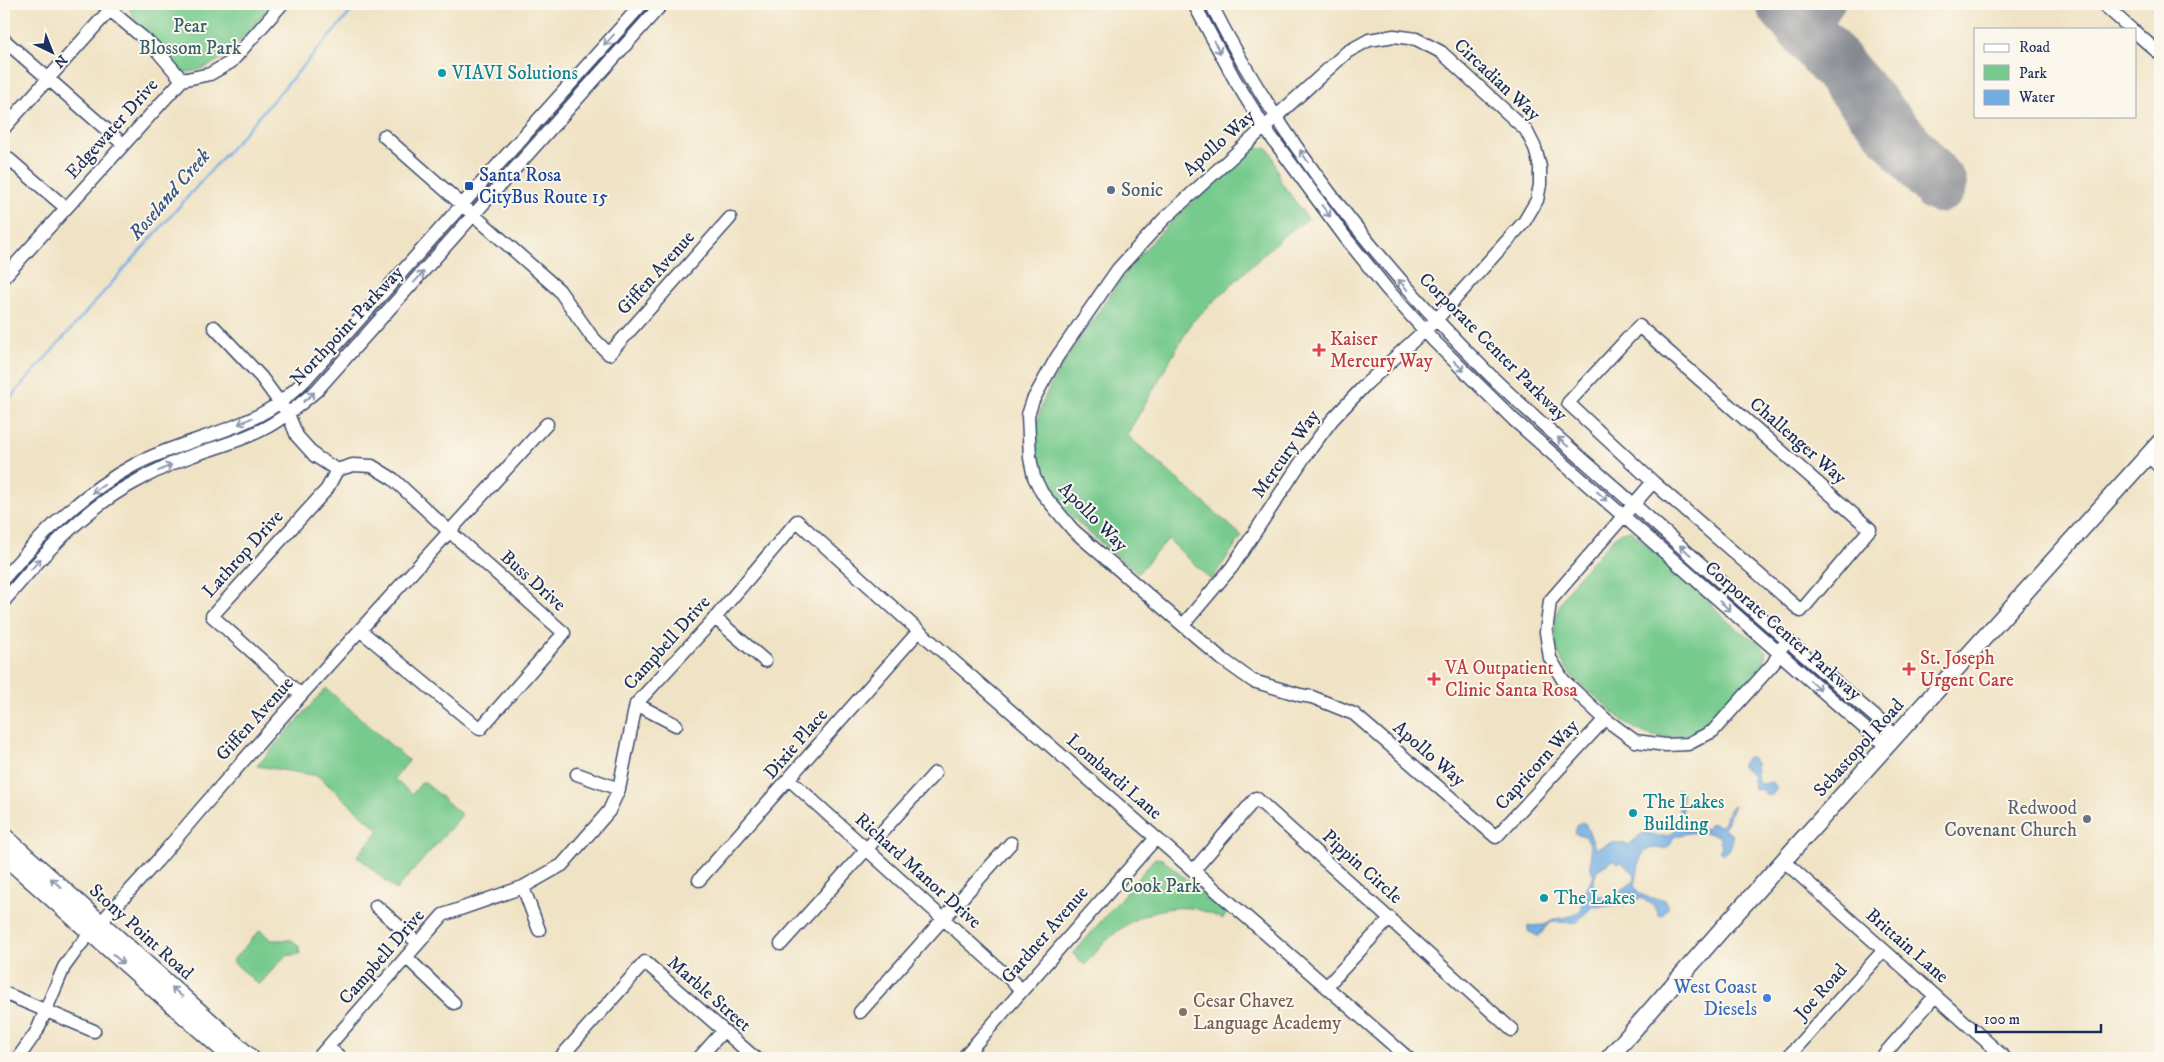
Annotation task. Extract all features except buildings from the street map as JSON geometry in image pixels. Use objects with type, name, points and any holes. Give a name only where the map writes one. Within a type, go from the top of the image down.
[{"type":"main road","name":"Sebastopol Road","points":[[1609,1058],[2160,442]]},
{"type":"main road","name":"Stony Point Road","points":[[4,836],[95,928],[232,1058]]},
{"type":"main road","name":"Stony Point Road","points":[[4,856],[95,928],[251,1058]]},
{"type":"street","name":"Edgewater Drive","points":[[5,273],[182,80],[210,74],[231,62],[282,4]]},
{"type":"street","name":"Northpoint Parkway","points":[[4,578],[61,517],[87,496],[124,471],[170,449],[244,422],[279,402],[316,370],[642,4]]},
{"type":"street","name":"Northpoint Parkway","points":[[4,601],[64,534],[134,482],[189,457],[243,439],[266,428],[288,414],[317,390],[662,4]]},
{"type":"street","name":"Corporate Center Parkway","points":[[1194,4],[1235,80],[1264,127],[1345,237],[1387,289],[1425,331],[1514,420],[1877,739],[1891,742],[1887,728],[1533,415],[1436,320],[1361,236],[1317,176],[1277,116],[1211,4]]},
{"type":"street","points":[[2103,4],[2130,28]]},
{"type":"street","points":[[4,128],[49,79],[110,6],[154,47],[182,80]]},
{"type":"street","points":[[2136,33],[2160,54]]},
{"type":"street","name":"Circadian Way","points":[[1277,116],[1352,48],[1375,38],[1394,36],[1416,39],[1435,48],[1526,130],[1536,148],[1540,167],[1540,185],[1535,204],[1524,222],[1436,320]]},
{"type":"street","points":[[4,40],[123,144]]},
{"type":"street","name":"Apollo Way","points":[[1277,116],[1164,219],[1118,269],[1052,365],[1039,388],[1028,415],[1030,458],[1034,477],[1042,493],[1074,530],[1222,659],[1253,681],[1312,697],[1354,714],[1496,837]]},
{"type":"street","points":[[384,136],[474,216]]},
{"type":"street","points":[[4,155],[66,208]]},
{"type":"street","name":"Giffen Avenue","points":[[474,216],[559,290],[592,337],[609,354],[730,218]]},
{"type":"street","name":"Mercury Way","points":[[1183,625],[1232,567],[1326,427],[1359,391],[1436,320]]},
{"type":"street","name":"Challenger Way","points":[[1639,326],[1870,529],[1801,611],[1652,482],[1568,403],[1639,326]]},
{"type":"street","points":[[214,327],[261,378],[288,414],[297,436],[325,463],[337,470]]},
{"type":"street","name":"Giffen Avenue","points":[[18,1058],[31,1041],[64,967],[95,928],[157,861],[200,808],[301,695],[547,424]]},
{"type":"street","points":[[2148,456],[2160,467]]},
{"type":"street","name":"Buss Drive","points":[[337,470],[353,465],[372,466],[393,478],[449,531],[564,633],[480,729],[360,631]]},
{"type":"street","name":"Lathrop Drive","points":[[301,695],[212,616],[327,489],[337,470]]},
{"type":"street","points":[[1652,482],[1550,601],[1546,632],[1550,658],[1563,680],[1605,719],[1635,741],[1666,745],[1688,744],[1713,731],[1773,664],[1787,639]]},
{"type":"street","name":"Campbell Drive","points":[[318,1058],[443,915],[523,887],[562,865],[609,811],[620,788],[636,704],[715,618],[798,521]]},
{"type":"street","name":"Lombardi Lane","points":[[798,521],[919,631],[1328,986],[1408,1058]]},
{"type":"street","points":[[715,618],[765,661]]},
{"type":"street","name":"Dixie Place","points":[[699,880],[790,780],[919,631]]},
{"type":"street","points":[[636,704],[676,725]]},
{"type":"street","name":"Capricorn Way","points":[[1496,837],[1605,719]]},
{"type":"street","points":[[781,944],[868,850],[935,773]]},
{"type":"street","points":[[577,774],[620,788]]},
{"type":"street","name":"Richard Manor Drive","points":[[790,780],[1022,990]]},
{"type":"street","name":"Pippin Circle","points":[[1194,870],[1256,798],[1512,1030]]},
{"type":"street","name":"Gardner Avenue","points":[[963,1058],[1156,838]]},
{"type":"street","points":[[860,1012],[1011,843]]},
{"type":"street","name":"Brittain Lane","points":[[1784,862],[2005,1058]]},
{"type":"street","points":[[523,887],[539,930]]},
{"type":"street","points":[[376,906],[418,944]]},
{"type":"street","points":[[1328,986],[1390,918]]},
{"type":"street","name":"Joe Road","points":[[1787,1058],[1883,951]]},
{"type":"street","points":[[406,957],[454,1003]]},
{"type":"street","name":"Marble Street","points":[[560,1058],[645,962],[755,1058]]},
{"type":"street","points":[[4,993],[94,1030]]},
{"type":"street","points":[[1881,1058],[1936,996]]},
{"type":"street","points":[[699,1058],[723,1031]]},
{"type":"street","points":[[328,1047],[341,1058]]},
{"type":"green space","name":"Pear Blossom Park","points":[[129,4],[272,4],[243,38],[219,59],[207,67],[193,71],[178,72],[138,28]]},
{"type":"green space","points":[[1255,147],[1266,148],[1271,152],[1281,182],[1308,219],[1283,236],[1192,322],[1127,435],[1242,536],[1211,580],[1168,539],[1138,573],[1082,527],[1057,499],[1048,485],[1041,469],[1037,450],[1036,431],[1039,414],[1045,397],[1062,365],[1133,264],[1167,226]]},
{"type":"green space","points":[[1630,530],[1706,597],[1713,607],[1727,620],[1741,632],[1758,642],[1766,651],[1764,662],[1736,696],[1714,718],[1689,734],[1676,737],[1653,736],[1634,728],[1576,680],[1560,657],[1556,641],[1555,623],[1564,597],[1578,577],[1619,533]]},
{"type":"green space","points":[[326,688],[409,761],[394,779],[412,794],[423,781],[462,815],[396,890],[357,856],[379,830],[318,776],[257,766]]},
{"type":"green space","name":"Cook Park","points":[[1155,858],[1162,859],[1227,913],[1223,919],[1190,908],[1174,908],[1144,915],[1130,922],[1106,941],[1085,965],[1073,954]]},
{"type":"green space","points":[[260,930],[271,940],[292,940],[299,946],[300,954],[285,956],[259,985],[232,961]]},
{"type":"water","points":[[1751,757],[1756,763],[1758,782],[1761,784],[1772,782],[1776,786],[1776,790],[1771,796],[1765,795],[1763,790],[1754,789],[1752,776],[1741,766],[1746,758]]},
{"type":"water","points":[[1677,790],[1682,790],[1683,820],[1688,825],[1696,825],[1701,829],[1706,829],[1711,823],[1719,826],[1722,825],[1730,808],[1734,806],[1724,828],[1732,834],[1733,840],[1730,848],[1723,854],[1719,851],[1722,846],[1719,836],[1715,834],[1689,833],[1673,838],[1671,844],[1664,849],[1652,848],[1642,855],[1634,885],[1639,893],[1643,895],[1664,899],[1668,907],[1663,915],[1659,916],[1654,906],[1641,898],[1624,905],[1592,907],[1576,923],[1550,922],[1539,936],[1528,931],[1528,926],[1544,925],[1553,920],[1572,916],[1581,911],[1582,895],[1594,876],[1591,866],[1590,845],[1585,836],[1574,833],[1576,826],[1582,822],[1585,823],[1596,849],[1612,842],[1629,845],[1642,833],[1659,836],[1672,834],[1676,830],[1679,818]],"holes":[[[1614,860],[1618,864],[1621,862],[1634,873],[1635,880],[1610,899],[1593,892],[1593,883],[1597,870]]]},
{"type":"waterway","name":"Roseland Creek","points":[[4,405],[358,4]]},
{"type":"taxiway","points":[[1813,38],[1834,4]]},
{"type":"runway","points":[[1784,4],[1939,185]]},
{"type":"place","name":"VIAVI Solutions","points":[[442,73]]},
{"type":"place","name":"Santa Rosa CityBus Route 15","points":[[469,186]]},
{"type":"place","name":"Sonic","points":[[1111,190]]},
{"type":"place","name":"Kaiser Mercury Way","points":[[1319,350]]},
{"type":"place","name":"St. Joseph Urgent Care","points":[[1909,669]]},
{"type":"place","name":"VA Outpatient Clinic Santa Rosa","points":[[1434,679]]},
{"type":"place","name":"The Lakes Building","points":[[1633,813]]},
{"type":"place","name":"Redwood Covenant Church","points":[[2087,819]]},
{"type":"place","name":"The Lakes","points":[[1544,898]]},
{"type":"place","name":"West Coast Diesels","points":[[1767,998]]},
{"type":"place","name":"Cesar Chavez Language Academy","points":[[1183,1012]]}]
